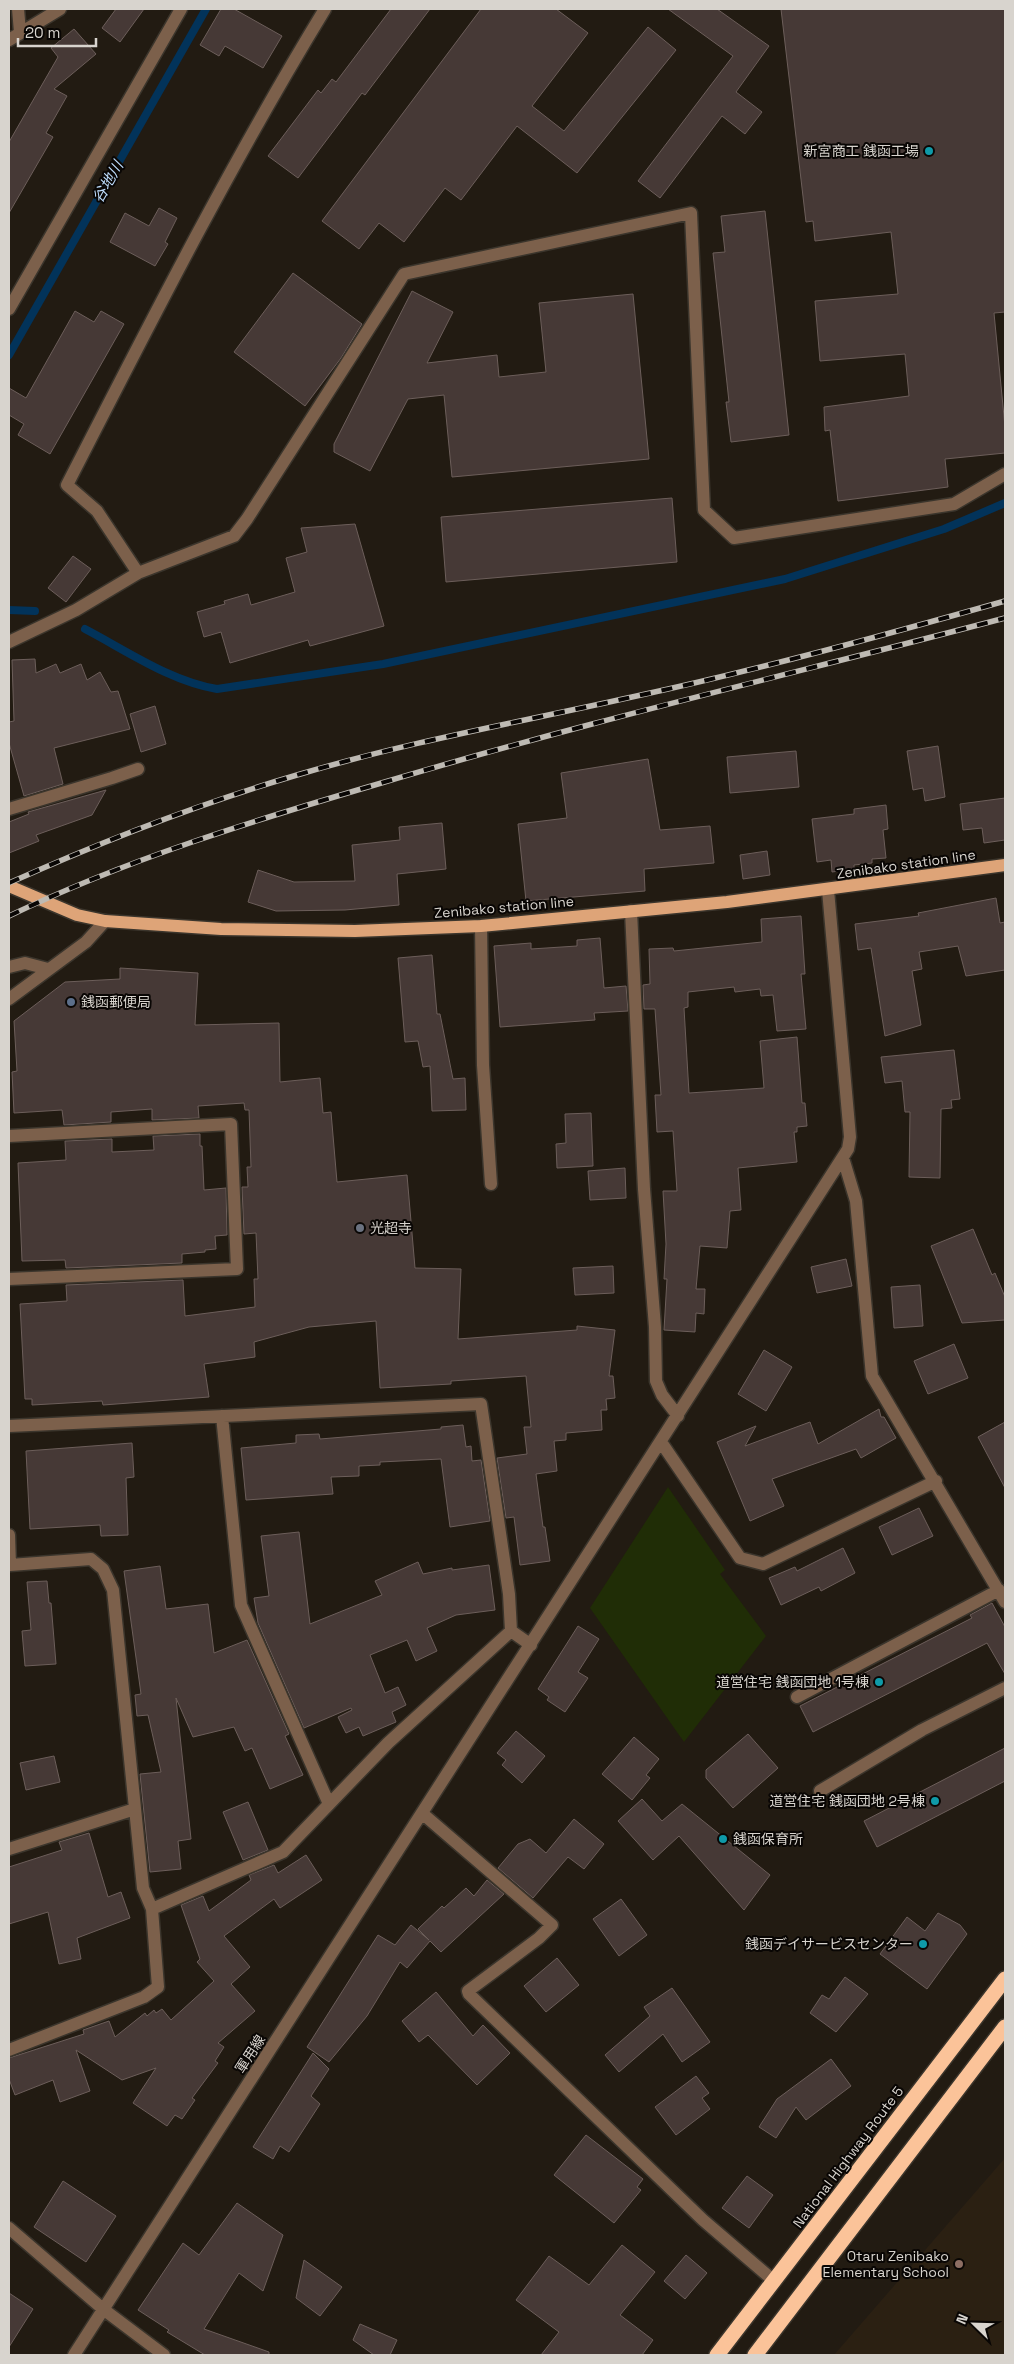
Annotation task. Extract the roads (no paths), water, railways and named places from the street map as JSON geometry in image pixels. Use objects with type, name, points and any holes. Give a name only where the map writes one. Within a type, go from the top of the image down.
[{"type":"highway","name":"National Highway Route 5","points":[[717,2355],[1005,1979]]},
{"type":"highway","points":[[755,2355],[1005,2027]]},
{"type":"main road","name":"Zenibako station line","points":[[9,886],[77,915],[105,922],[221,929],[355,931],[481,926],[631,911],[828,890],[1005,865]]},
{"type":"street","points":[[18,9],[20,32]]},
{"type":"street","points":[[9,40],[60,9]]},
{"type":"street","points":[[9,309],[181,9]]},
{"type":"street","points":[[138,573],[97,512],[66,485],[180,265],[279,84],[325,9]]},
{"type":"street","points":[[9,642],[76,610],[138,573],[234,536],[247,520],[404,274],[691,213],[704,510],[734,538],[954,504],[1005,474]]},
{"type":"street","points":[[9,808],[138,769]]},
{"type":"street","name":"軍用線","points":[[74,2355],[423,1814],[848,1149],[850,1137],[828,890]]},
{"type":"street","points":[[631,911],[644,1189],[655,1327],[656,1381],[662,1395],[678,1416]]},
{"type":"street","points":[[9,999],[86,942],[105,922]]},
{"type":"street","points":[[481,926],[483,1065],[491,1184]]},
{"type":"street","points":[[9,967],[25,963],[48,969]]},
{"type":"street","points":[[9,1136],[231,1124],[237,1269],[9,1279]]},
{"type":"street","points":[[797,1697],[1002,1596],[936,1481],[872,1376],[856,1201],[843,1158]]},
{"type":"street","points":[[9,1426],[481,1404],[509,1594],[511,1631]]},
{"type":"street","points":[[222,1416],[241,1605],[329,1804]]},
{"type":"street","points":[[661,1442],[740,1558],[763,1564],[936,1481]]},
{"type":"street","points":[[9,1535],[10,1565],[91,1559],[103,1570],[113,1590],[143,1888],[152,1909],[158,1987],[144,1996],[9,2050]]},
{"type":"street","points":[[511,1631],[531,1644]]},
{"type":"street","points":[[152,1909],[283,1852],[388,1743],[511,1631]]},
{"type":"street","points":[[820,1791],[922,1730],[1005,1688]]},
{"type":"street","points":[[9,1849],[135,1809]]},
{"type":"street","points":[[423,1814],[552,1925],[539,1938],[468,1990],[469,1994],[704,2220],[774,2281]]},
{"type":"street","points":[[9,2228],[103,2309],[164,2355]]},
{"type":"waterway","name":"谷地川","points":[[9,355],[206,9]]},
{"type":"waterway","points":[[85,629],[166,672],[182,679],[217,689],[383,664],[785,579],[944,529],[1005,503]]},
{"type":"waterway","points":[[9,610],[35,611]]},
{"type":"railway","points":[[9,883],[80,852],[187,811],[260,786],[338,763],[422,742],[726,676],[866,640],[1005,601]]},
{"type":"railway","points":[[9,916],[54,895],[191,842],[331,798],[456,761],[691,698],[1005,618]]},
{"type":"place","name":"新宮商工 銭函工場","points":[[929,151]]},
{"type":"place","name":"銭函郵便局","points":[[71,1002]]},
{"type":"place","name":"光超寺","points":[[360,1228]]},
{"type":"place","name":"道営住宅 銭函団地 1号棟","points":[[879,1682]]},
{"type":"place","name":"道営住宅 銭函団地 2号棟","points":[[935,1801]]},
{"type":"place","name":"銭函保育所","points":[[723,1839]]},
{"type":"place","name":"銭函デイサービスセンター","points":[[923,1944]]},
{"type":"place","name":"Otaru Zenibako Elementary School","points":[[959,2264]]}]
